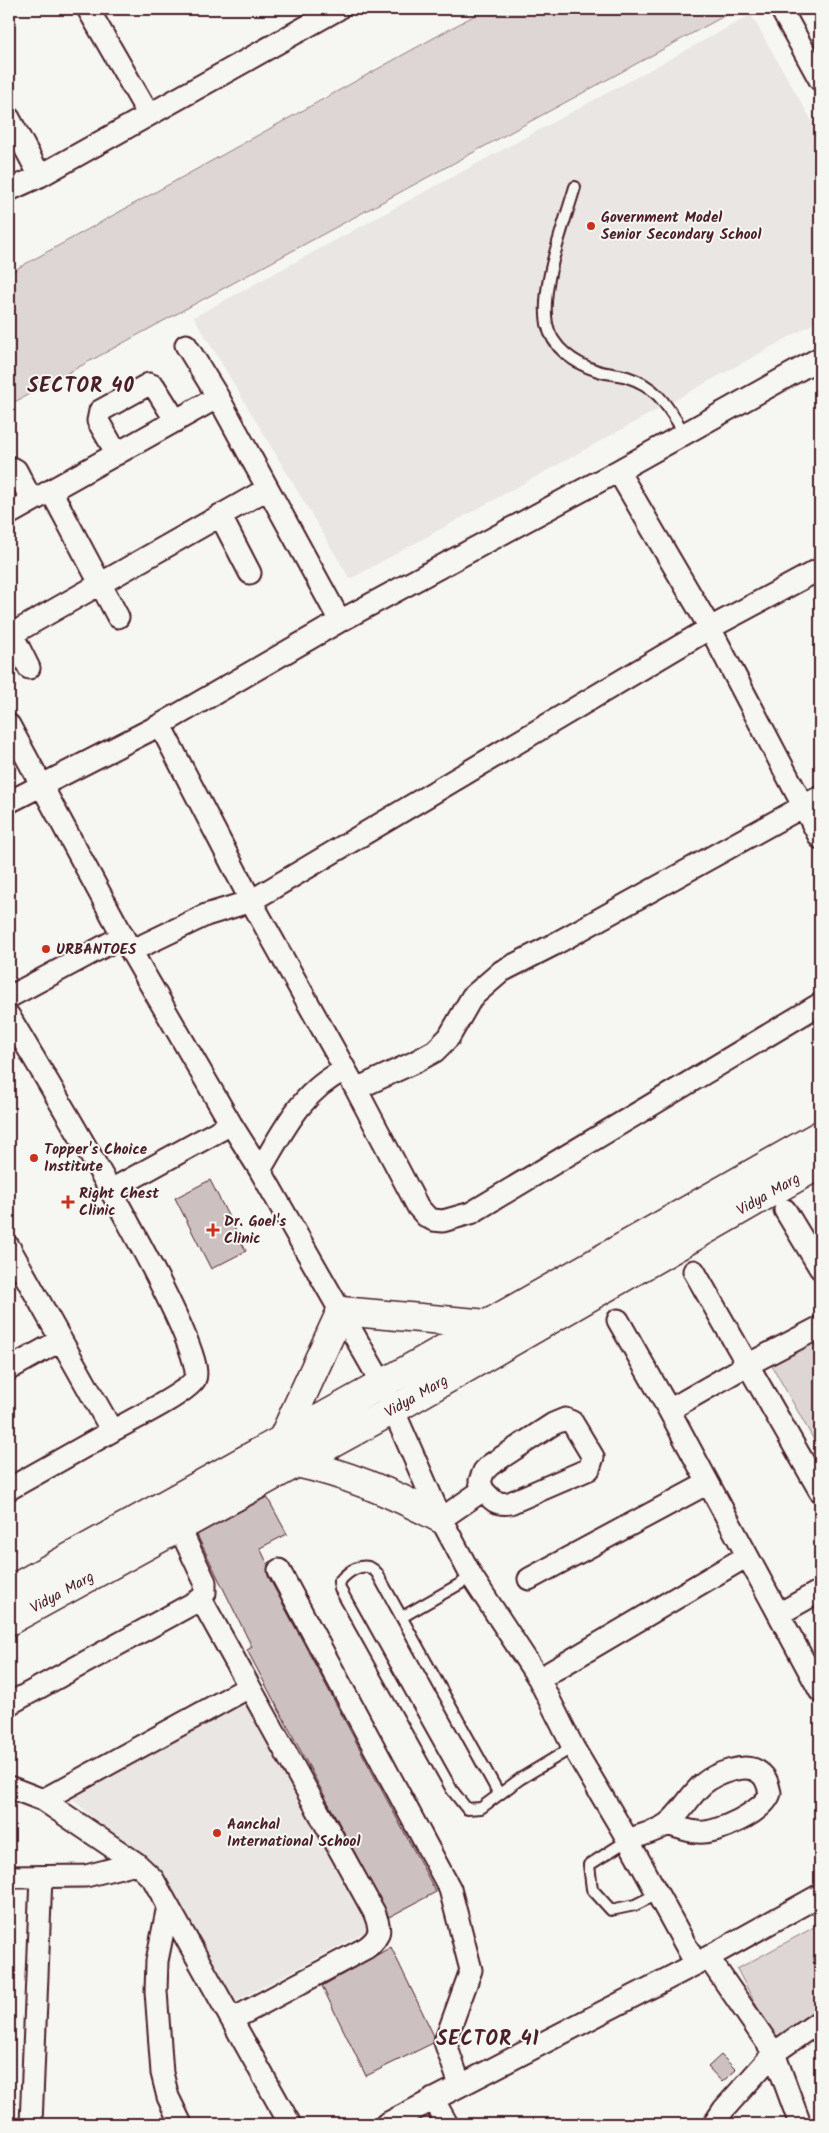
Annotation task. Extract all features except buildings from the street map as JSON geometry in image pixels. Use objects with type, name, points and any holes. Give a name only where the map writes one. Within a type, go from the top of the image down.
[{"type":"main road","name":"Vidya Marg","points":[[9,1591],[382,1384],[820,1135]]},
{"type":"main road","name":"Vidya Marg","points":[[9,1621],[394,1409],[820,1164]]},
{"type":"main road","points":[[282,1440],[341,1311],[488,1324]]},
{"type":"main road","points":[[297,1462],[353,1479],[441,1518]]},
{"type":"street","points":[[88,9],[149,115]]},
{"type":"street","points":[[9,190],[40,176],[338,9]]},
{"type":"street","points":[[781,9],[820,80]]},
{"type":"street","points":[[9,118],[40,176]]},
{"type":"street","points":[[186,345],[218,397],[340,621]]},
{"type":"street","points":[[9,802],[160,724],[340,621],[618,471],[820,358]]},
{"type":"street","points":[[116,454],[98,421],[100,410],[149,384],[154,386],[176,421]]},
{"type":"street","points":[[9,514],[218,397]]},
{"type":"street","points":[[9,466],[16,470],[32,501]]},
{"type":"street","points":[[618,471],[812,802],[820,838]]},
{"type":"street","points":[[29,668],[12,634],[100,582],[267,489]]},
{"type":"street","points":[[51,490],[118,617]]},
{"type":"street","points":[[220,515],[250,573]]},
{"type":"street","points":[[9,997],[127,943],[251,901],[710,628],[820,569]]},
{"type":"street","points":[[160,724],[251,901],[356,1089],[418,1207],[426,1216],[433,1220],[443,1221],[471,1213],[820,1004]]},
{"type":"street","points":[[9,725],[127,943],[231,1124],[260,1170],[382,1384],[441,1518],[472,1577],[539,1679],[573,1747],[628,1840],[657,1894],[702,1961],[774,2053],[800,2124]]},
{"type":"street","points":[[356,1089],[435,1051],[449,1037],[472,997],[502,971],[553,945],[812,802]]},
{"type":"street","points":[[9,1016],[111,1190],[186,1336],[197,1370],[195,1379],[168,1399],[9,1489]]},
{"type":"street","points":[[260,1170],[293,1113],[330,1077],[345,1070]]},
{"type":"street","points":[[111,1190],[231,1124]]},
{"type":"street","points":[[785,1210],[820,1268]]},
{"type":"street","points":[[9,1247],[15,1274],[61,1340],[112,1431]]},
{"type":"street","points":[[694,1271],[749,1364],[820,1491]]},
{"type":"street","points":[[618,1320],[669,1410],[820,1691]]},
{"type":"street","points":[[669,1410],[749,1364],[820,1327]]},
{"type":"street","points":[[9,1369],[61,1340]]},
{"type":"street","points":[[564,1419],[572,1422],[594,1457],[589,1469],[510,1503],[501,1505],[493,1502],[483,1490],[480,1481],[484,1471],[490,1464],[552,1424],[564,1419]]},
{"type":"street","points":[[529,1579],[708,1483]]},
{"type":"street","points":[[441,1518],[483,1490]]},
{"type":"street","points":[[9,1704],[201,1599],[205,1593],[205,1582],[179,1527]]},
{"type":"street","points":[[539,1679],[747,1556]]},
{"type":"street","points":[[279,1570],[450,1889],[471,1970],[445,2042],[460,2085]]},
{"type":"street","points":[[779,1614],[820,1591]]},
{"type":"street","points":[[201,1599],[374,1912],[380,1928],[377,1939],[366,1948],[233,2020]]},
{"type":"street","points":[[43,1800],[249,1687]]},
{"type":"street","points":[[9,1787],[43,1800],[136,1863],[153,1880],[290,2124]]},
{"type":"street","points":[[628,1840],[667,1824]]},
{"type":"street","points":[[9,1876],[86,1876],[136,1863]]},
{"type":"street","points":[[31,2124],[41,1877]]},
{"type":"street","points":[[386,2124],[702,1961],[820,1895]]},
{"type":"street","points":[[168,1906],[156,1961],[156,1991],[162,2073],[168,2097],[181,2124]]},
{"type":"street","points":[[714,2124],[724,2109],[774,2053],[820,2021]]},
{"type":"street","points":[[433,2099],[447,2124]]},
{"type":"lane","points":[[574,187],[552,264],[546,302],[547,325],[564,352],[578,364],[598,371],[627,377],[648,386],[666,402],[685,434]]},
{"type":"lane","points":[[499,1794],[402,1616],[373,1568],[366,1566],[347,1573],[339,1582],[340,1589],[369,1645],[460,1802],[466,1809],[474,1810],[481,1808],[520,1779],[573,1747]]},
{"type":"lane","points":[[402,1616],[472,1577]]},
{"type":"lane","points":[[628,1840],[589,1865],[592,1889],[611,1910],[635,1905],[657,1894]]},
{"type":"shaded area","points":[[486,9],[737,9],[9,405],[9,273]]},
{"type":"shaded area","name":"Government Model Senior Secondary School","points":[[751,15],[820,135],[820,317],[809,326],[350,579],[194,317]]},
{"type":"shaded area","points":[[820,1337],[820,1437],[814,1440],[771,1364]]},
{"type":"shaded area","name":"Aanchal International School","points":[[249,1698],[377,1926],[232,2003],[147,1870],[70,1796]]},
{"type":"shaded area","points":[[820,1924],[820,2031],[783,2056],[737,1969]]},
{"type":"place","name":"Government Model Senior Secondary School","points":[[591,226]]},
{"type":"place","name":"URBANTOES","points":[[46,949]]},
{"type":"place","name":"Topper's Choice Institute","points":[[34,1158]]},
{"type":"place","name":"Right Chest Clinic","points":[[68,1202]]},
{"type":"place","name":"Dr. Goel's Clinic","points":[[213,1230]]},
{"type":"place","name":"Aanchal International School","points":[[217,1833]]},
{"type":"district","name":"SECTOR 40","points":[[81,385]]},
{"type":"district","name":"SECTOR 41","points":[[488,2038]]}]
